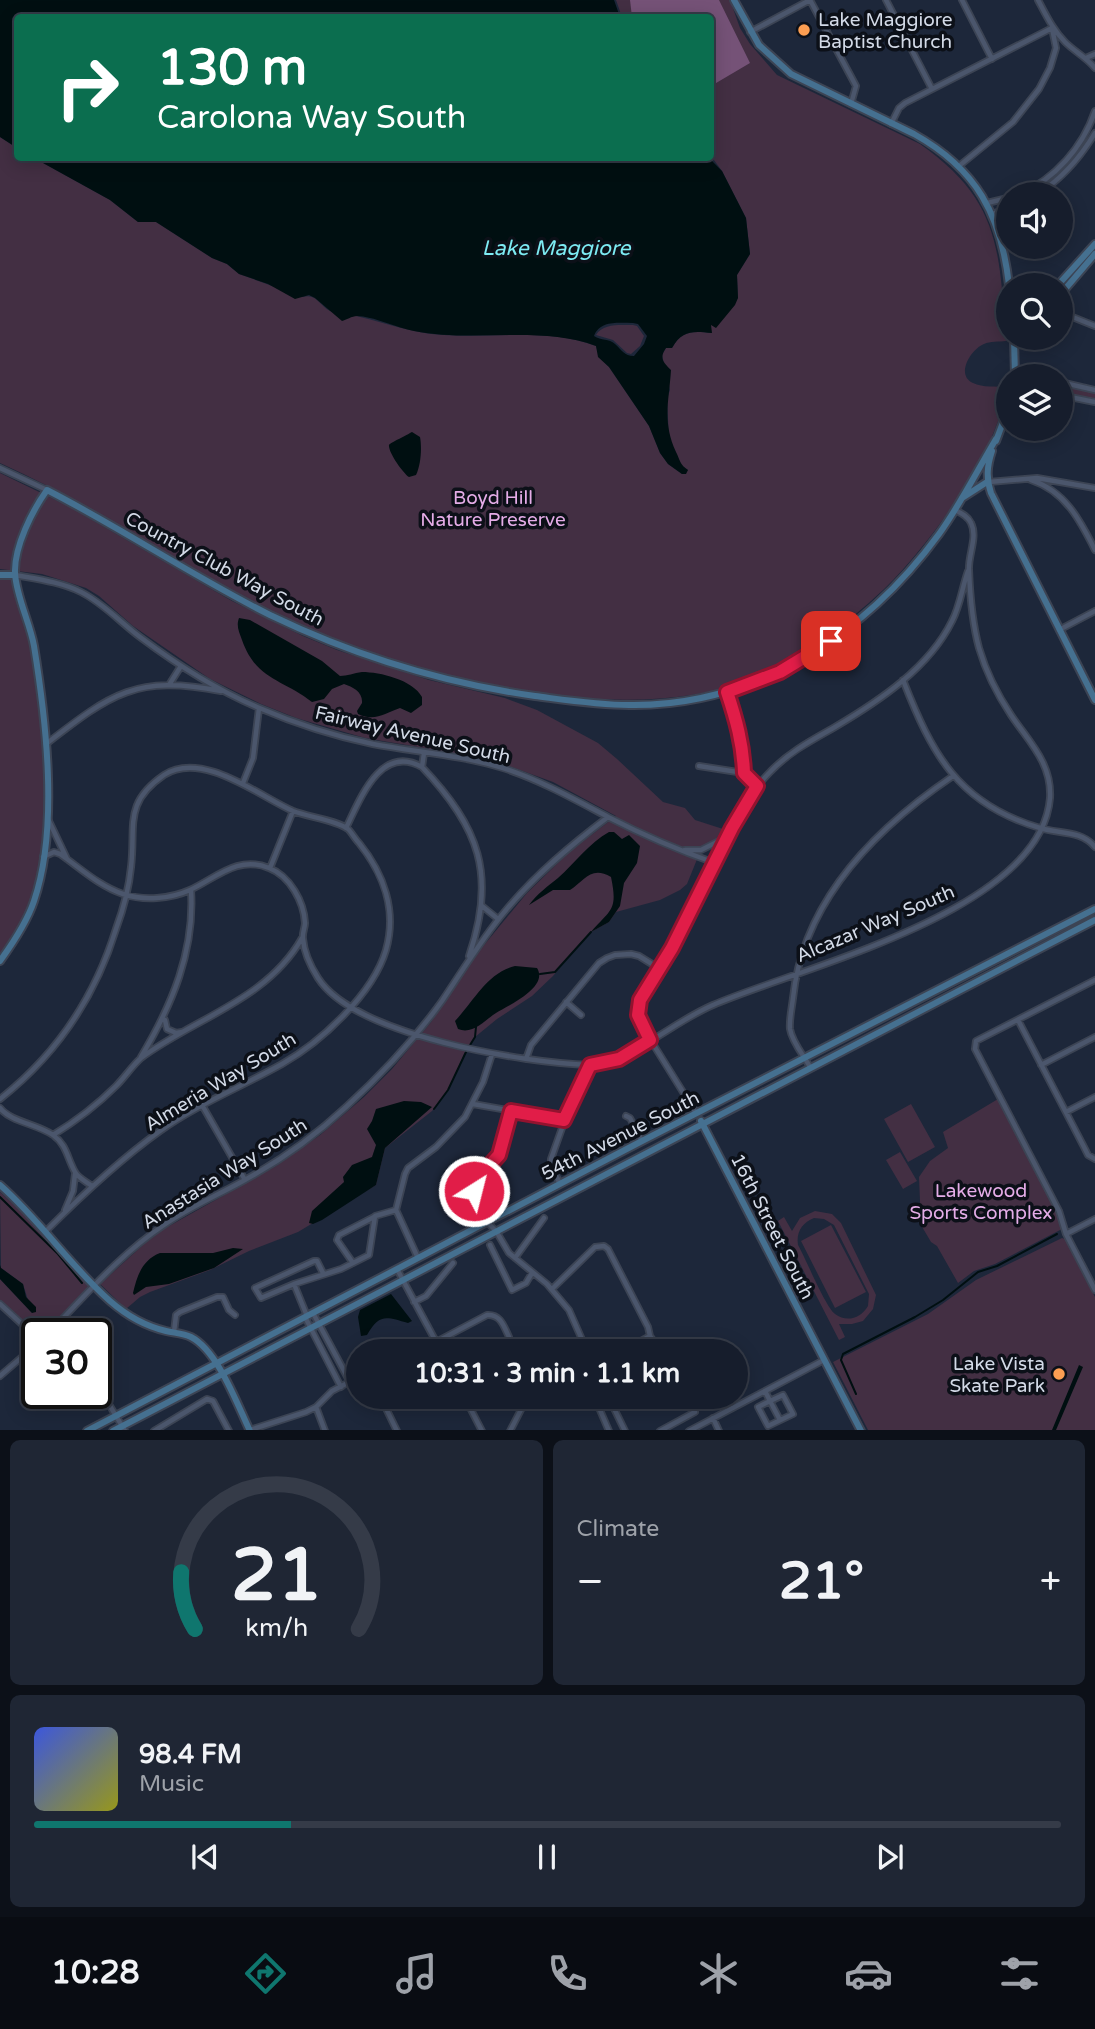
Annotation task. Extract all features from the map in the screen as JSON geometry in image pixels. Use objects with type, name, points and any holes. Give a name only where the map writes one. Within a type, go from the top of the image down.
[{"type":"main road","points":[[734,0],[750,32],[764,50],[791,75],[931,144],[960,166],[992,214],[1003,246],[1007,273]]},
{"type":"main road","points":[[1069,273],[1095,244]]},
{"type":"main road","points":[[1073,280],[1095,254]]},
{"type":"main road","points":[[996,439],[989,459],[987,482],[1000,514],[1059,630],[1092,688],[1095,700]]},
{"type":"main road","points":[[961,499],[996,439]]},
{"type":"main road","name":"Country Club Way South","points":[[47,490],[91,512],[268,614],[376,659],[481,687],[583,702],[630,705],[671,703],[727,692],[780,672],[807,657],[852,625],[881,598],[917,561],[961,499],[987,482]]},
{"type":"main road","points":[[0,961],[34,903],[43,857],[47,816],[46,744],[34,642],[15,575],[16,560],[33,510],[47,490]]},
{"type":"main road","name":"Fairway Avenue South","points":[[0,575],[15,575]]},
{"type":"main road","name":"54th Avenue South","points":[[87,1430],[1095,909]]},
{"type":"main road","name":"54th Avenue South","points":[[113,1430],[124,1428],[221,1374],[1095,920]]},
{"type":"main road","name":"16th Street South","points":[[696,1113],[861,1430]]},
{"type":"main road","points":[[0,1185],[46,1231],[93,1285],[121,1311],[137,1321],[185,1334],[197,1341],[215,1363],[250,1430]]},
{"type":"street","points":[[750,32],[810,0],[856,86],[851,104]]},
{"type":"street","points":[[886,0],[932,89]]},
{"type":"street","points":[[962,0],[992,59]]},
{"type":"street","points":[[960,166],[1007,127],[1039,89],[1050,68],[1056,48],[1052,28],[1038,0]]},
{"type":"street","points":[[891,124],[898,108],[1052,28]]},
{"type":"street","points":[[1052,28],[1095,68]]},
{"type":"street","points":[[1087,58],[1095,54]]},
{"type":"street","points":[[1042,182],[1064,163],[1088,129],[1095,111]]},
{"type":"street","points":[[1054,182],[1077,161],[1095,133]]},
{"type":"street","points":[[987,204],[996,201]]},
{"type":"street","points":[[992,214],[996,212]]},
{"type":"street","points":[[1073,317],[1095,326]]},
{"type":"street","points":[[1073,385],[1095,390]]},
{"type":"street","points":[[1073,398],[1095,402]]},
{"type":"street","name":"Country Club Way South","points":[[0,468],[47,490]]},
{"type":"street","points":[[1027,479],[1052,490],[1069,505],[1095,550]]},
{"type":"street","points":[[987,482],[1054,480],[1095,488]]},
{"type":"street","name":"Alcazar Way South","points":[[590,1065],[619,1059],[710,1006],[878,943],[964,903],[1007,873],[1024,856],[1042,829],[1050,798],[1047,772],[1037,749],[1004,704],[985,668],[973,623],[969,568],[972,524],[955,510]]},
{"type":"street","points":[[526,1059],[531,1045],[599,963],[623,953],[639,956],[660,969],[728,835],[757,786],[797,749],[862,710],[903,680],[943,637],[958,609],[969,568]]},
{"type":"street","name":"Fairway Avenue South","points":[[15,575],[62,584],[80,591],[181,666],[259,708],[314,729],[502,768],[574,798],[680,850],[715,863]]},
{"type":"street","points":[[1059,630],[1095,611]]},
{"type":"street","points":[[169,685],[181,666]]},
{"type":"street","points":[[903,680],[925,734],[953,776],[1003,814],[1042,829],[1082,836],[1095,847]]},
{"type":"street","points":[[46,744],[100,703],[136,689],[169,685],[226,692]]},
{"type":"street","points":[[727,692],[743,748],[744,773]]},
{"type":"street","points":[[243,783],[253,758],[259,708]]},
{"type":"street","points":[[391,763],[397,748]]},
{"type":"street","points":[[422,767],[424,753]]},
{"type":"street","points":[[0,1099],[51,1051],[84,1006],[108,953],[125,895],[132,865],[133,818],[138,801],[165,774],[175,770],[205,769],[243,783],[293,811],[346,828],[369,785],[386,766],[398,760],[410,760],[422,767],[455,804],[472,835],[481,870],[482,905],[468,960]]},
{"type":"street","points":[[699,766],[744,773],[757,786]]},
{"type":"street","points":[[810,1067],[790,1029],[795,975],[819,912],[846,872],[903,813],[953,776]]},
{"type":"street","points":[[270,868],[293,811]]},
{"type":"street","points":[[47,816],[68,859]]},
{"type":"street","name":"Anastasia Way South","points":[[63,1318],[124,1256],[165,1224],[292,1152],[371,1084],[416,1035],[498,919],[549,865],[608,817]]},
{"type":"street","name":"Almeria Way South","points":[[46,1231],[92,1186],[161,1130],[290,1058],[351,1007],[372,981],[388,940],[390,912],[383,882],[374,863],[346,828]]},
{"type":"street","points":[[680,850],[701,850],[717,844],[728,835]]},
{"type":"street","points":[[43,857],[54,852],[103,885],[125,895],[157,898],[191,890],[234,866],[251,865],[270,868],[299,896],[305,924],[302,937],[269,978],[238,1001],[139,1059]]},
{"type":"street","points":[[53,1135],[90,1110],[139,1059],[165,1015],[178,984],[188,944],[191,890]]},
{"type":"street","points":[[482,905],[498,919]]},
{"type":"street","points":[[302,937],[310,964],[318,979],[329,992],[351,1007],[416,1035],[492,1054],[590,1065],[564,1120],[551,1159],[560,1184]]},
{"type":"street","name":"16th Street South","points":[[660,969],[638,1007],[640,1023],[696,1113]]},
{"type":"street","points":[[1095,980],[974,1044],[1059,1211],[1066,1234],[1095,1290]]},
{"type":"street","points":[[942,987],[947,997]]},
{"type":"street","points":[[566,1002],[581,1015]]},
{"type":"street","points":[[165,1015],[167,1029],[176,1033],[187,1031]]},
{"type":"street","points":[[1018,1020],[1088,1155],[1095,1159]]},
{"type":"street","points":[[1041,1065],[1095,1037]]},
{"type":"street","points":[[418,1258],[397,1206],[408,1168],[453,1131],[472,1104],[492,1054]]},
{"type":"street","points":[[1066,1112],[1095,1097]]},
{"type":"street","points":[[472,1104],[564,1120]]},
{"type":"street","points":[[202,1105],[245,1180]]},
{"type":"street","points":[[0,1108],[8,1117]]},
{"type":"street","points":[[511,1111],[499,1155],[475,1183],[474,1191],[487,1222],[496,1231],[509,1253],[552,1289],[569,1310],[582,1339]]},
{"type":"street","points":[[626,1116],[630,1118],[642,1141]]},
{"type":"street","points":[[0,1117],[28,1122],[53,1135],[65,1147],[75,1174],[73,1191],[63,1214]]},
{"type":"street","points":[[75,1174],[92,1186]]},
{"type":"street","points":[[353,1263],[337,1240],[338,1236],[397,1206]]},
{"type":"street","points":[[323,1273],[317,1261],[314,1261],[255,1288],[261,1298],[369,1255],[375,1216]]},
{"type":"street","points":[[515,1258],[544,1219]]},
{"type":"street","points":[[1066,1234],[1095,1219]]},
{"type":"street","points":[[489,1245],[512,1290],[527,1283],[532,1273]]},
{"type":"street","points":[[552,1289],[595,1247],[604,1246],[643,1316],[652,1339]]},
{"type":"street","points":[[414,1302],[426,1296],[453,1263]]},
{"type":"street","points":[[397,1269],[434,1339]]},
{"type":"street","points":[[295,1284],[308,1315],[310,1328],[341,1387]]},
{"type":"street","points":[[174,1332],[176,1315],[217,1297],[223,1297],[229,1310],[235,1315]]},
{"type":"street","points":[[0,1304],[21,1323]]},
{"type":"street","points":[[442,1339],[492,1314],[500,1319],[509,1337]]},
{"type":"street","points":[[308,1315],[319,1324],[346,1376]]},
{"type":"street","points":[[645,1339],[650,1336]]},
{"type":"street","points":[[0,1376],[21,1358]]},
{"type":"street","points":[[689,1430],[824,1360]]},
{"type":"street","points":[[250,1430],[297,1416],[316,1407],[323,1398],[346,1384]]},
{"type":"street","points":[[765,1391],[780,1420]]},
{"type":"street","points":[[783,1395],[793,1414],[768,1426],[758,1407],[770,1401],[783,1395]]},
{"type":"street","points":[[154,1430],[207,1399],[213,1401],[229,1430]]},
{"type":"street","points":[[316,1407],[325,1430]]},
{"type":"street","points":[[112,1409],[124,1428]]},
{"type":"street","points":[[386,1409],[397,1430]]},
{"type":"street","points":[[471,1409],[482,1430]]},
{"type":"street","points":[[509,1430],[521,1409]]},
{"type":"street","points":[[600,1409],[609,1430]]},
{"type":"street","points":[[614,1409],[625,1430]]},
{"type":"street","points":[[660,1430],[695,1412]]},
{"type":"street","points":[[713,1418],[719,1430]]},
{"type":"green space","name":"Boyd Hill Nature Preserve","points":[[616,0],[730,0],[740,28],[750,44],[777,75],[920,144],[947,165],[967,186],[981,207],[991,230],[1000,273],[996,273],[996,342],[984,344],[974,351],[965,368],[965,374],[973,383],[996,387],[996,424],[977,467],[940,524],[900,573],[853,617],[805,652],[752,679],[700,694],[642,700],[579,698],[514,690],[450,676],[388,659],[282,617],[107,518],[0,463],[0,137],[14,146],[14,161],[39,161],[110,200],[138,222],[156,222],[212,258],[227,264],[239,274],[303,297],[311,297],[333,312],[436,334],[552,336],[596,346],[599,357],[609,367],[649,426],[660,453],[668,464],[682,474],[688,470],[682,466],[669,439],[667,399],[670,390],[662,355],[666,348],[672,348],[684,335],[693,332],[711,333],[711,325],[738,298],[737,275],[750,254],[746,218],[714,160],[714,14],[621,14]]},
{"type":"green space","points":[[637,326],[644,336],[640,346],[631,354],[613,340],[596,335],[603,328]]},
{"type":"green space","points":[[1073,388],[1095,392],[1095,399],[1073,395]]},
{"type":"green space","points":[[0,473],[70,507],[232,601],[303,636],[429,680],[505,698],[537,710],[598,743],[663,802],[685,808],[695,820],[723,829],[724,833],[702,847],[687,884],[680,890],[660,900],[616,912],[609,922],[591,932],[582,941],[532,996],[475,1037],[448,1090],[432,1111],[385,1148],[376,1185],[298,1232],[210,1270],[150,1292],[126,1309],[100,1284],[162,1230],[276,1166],[320,1135],[364,1097],[392,1069],[431,1022],[475,956],[527,893],[569,852],[616,816],[553,782],[489,759],[365,738],[296,718],[261,704],[210,679],[133,626],[86,588],[42,574],[0,569]]},
{"type":"green space","points":[[13,577],[31,642],[40,699],[45,817],[32,902],[0,957],[0,578]]},
{"type":"green space","name":"Lakewood Sports Complex","points":[[998,1099],[1057,1212],[1062,1229],[995,1264],[974,1271],[958,1283],[937,1246],[931,1242],[921,1225],[919,1177],[930,1161],[948,1148],[943,1132]]},
{"type":"green space","points":[[911,1104],[935,1147],[908,1162],[884,1119]]},
{"type":"green space","points":[[900,1152],[917,1181],[903,1189],[886,1160]]},
{"type":"green space","points":[[0,1192],[46,1234],[90,1285],[58,1318],[21,1320],[0,1301],[0,1279],[32,1313],[23,1284],[1,1268]]},
{"type":"green space","points":[[815,1211],[832,1214],[841,1223],[876,1295],[873,1309],[863,1321],[839,1324],[845,1337],[839,1340],[778,1221],[784,1217],[792,1231],[800,1218]],"holes":[[[814,1218],[824,1219],[834,1225],[869,1294],[868,1306],[862,1314],[853,1318],[840,1317],[831,1309],[798,1245],[798,1236],[803,1225]]]},
{"type":"green space","points":[[831,1225],[866,1292],[835,1308],[801,1241]]},
{"type":"green space","points":[[1062,1238],[1065,1239],[1095,1297],[1095,1430],[868,1430],[833,1362],[928,1314],[976,1280]]},
{"type":"shaded area","points":[[630,0],[719,0],[750,63],[714,84],[714,14],[632,14]]},
{"type":"water","points":[[0,0],[614,0],[619,14],[14,14],[14,146],[0,137]]},
{"type":"water","name":"Lake Maggiore","points":[[39,161],[712,161],[722,171],[746,218],[750,254],[737,275],[738,298],[735,305],[716,328],[711,325],[712,333],[694,332],[684,335],[672,348],[666,348],[662,357],[671,370],[667,411],[669,431],[680,462],[688,470],[686,474],[682,474],[668,464],[660,453],[649,426],[609,367],[598,357],[596,346],[552,336],[436,334],[355,316],[342,321],[309,295],[295,299],[268,284],[239,274],[227,264],[212,258],[156,222],[138,222],[110,200]],"holes":[[[616,323],[638,324],[647,336],[634,356],[625,354],[613,342],[594,336],[601,327]]]},
{"type":"water","points":[[412,432],[420,437],[421,456],[416,475],[409,477],[396,462],[389,445]]},
{"type":"water","points":[[239,618],[250,620],[322,661],[340,676],[369,672],[404,682],[418,691],[422,697],[422,705],[411,713],[400,708],[380,716],[364,716],[357,711],[362,703],[359,693],[344,684],[332,689],[324,699],[312,702],[271,677],[255,663],[240,634]]},
{"type":"water","points":[[609,832],[614,832],[622,839],[629,835],[640,846],[637,863],[624,883],[620,906],[609,922],[591,932],[613,903],[611,877],[604,874],[593,873],[570,890],[553,890],[529,905],[589,847]]},
{"type":"water","points":[[515,966],[537,968],[539,975],[533,988],[478,1026],[469,1030],[458,1029],[455,1021],[489,981]]},
{"type":"water","points":[[404,1101],[421,1102],[432,1107],[385,1148],[376,1185],[322,1220],[309,1223],[312,1211],[344,1182],[343,1177],[352,1165],[372,1157],[376,1145],[367,1129],[376,1109]]},
{"type":"water","points":[[233,1248],[243,1249],[214,1268],[169,1284],[146,1287],[134,1295],[133,1293],[145,1264],[160,1253],[213,1253]]},
{"type":"water","points":[[0,1265],[23,1284],[26,1297],[36,1307],[36,1312],[32,1313],[0,1279]]},
{"type":"water","points":[[391,1294],[412,1321],[408,1323],[383,1318],[375,1323],[367,1335],[361,1336],[358,1317],[360,1310]]},
{"type":"water","points":[[1079,1365],[1083,1367],[1056,1430],[1052,1430]]},
{"type":"waterway","points":[[540,974],[555,972],[591,932]]},
{"type":"waterway","points":[[470,1045],[475,1037],[476,1027]]},
{"type":"waterway","points":[[434,1109],[448,1090],[466,1052]]},
{"type":"waterway","points":[[0,1197],[58,1254],[82,1283]]},
{"type":"waterway","points":[[856,1394],[841,1360],[843,1354],[943,1300],[978,1272],[997,1266],[1057,1234]]},
{"type":"place","name":"Lake Maggiore Baptist Church","points":[[804,30]]},
{"type":"place","name":"Lake Vista Skate Park","points":[[1059,1374]]},
{"type":"route","points":[[474,1191],[475,1183],[499,1155],[511,1111],[564,1120],[590,1065],[619,1059],[650,1040],[640,1023],[640,1000],[672,948],[732,828],[757,786],[750,782],[744,773],[743,748],[727,692],[780,672],[831,641]]}]
